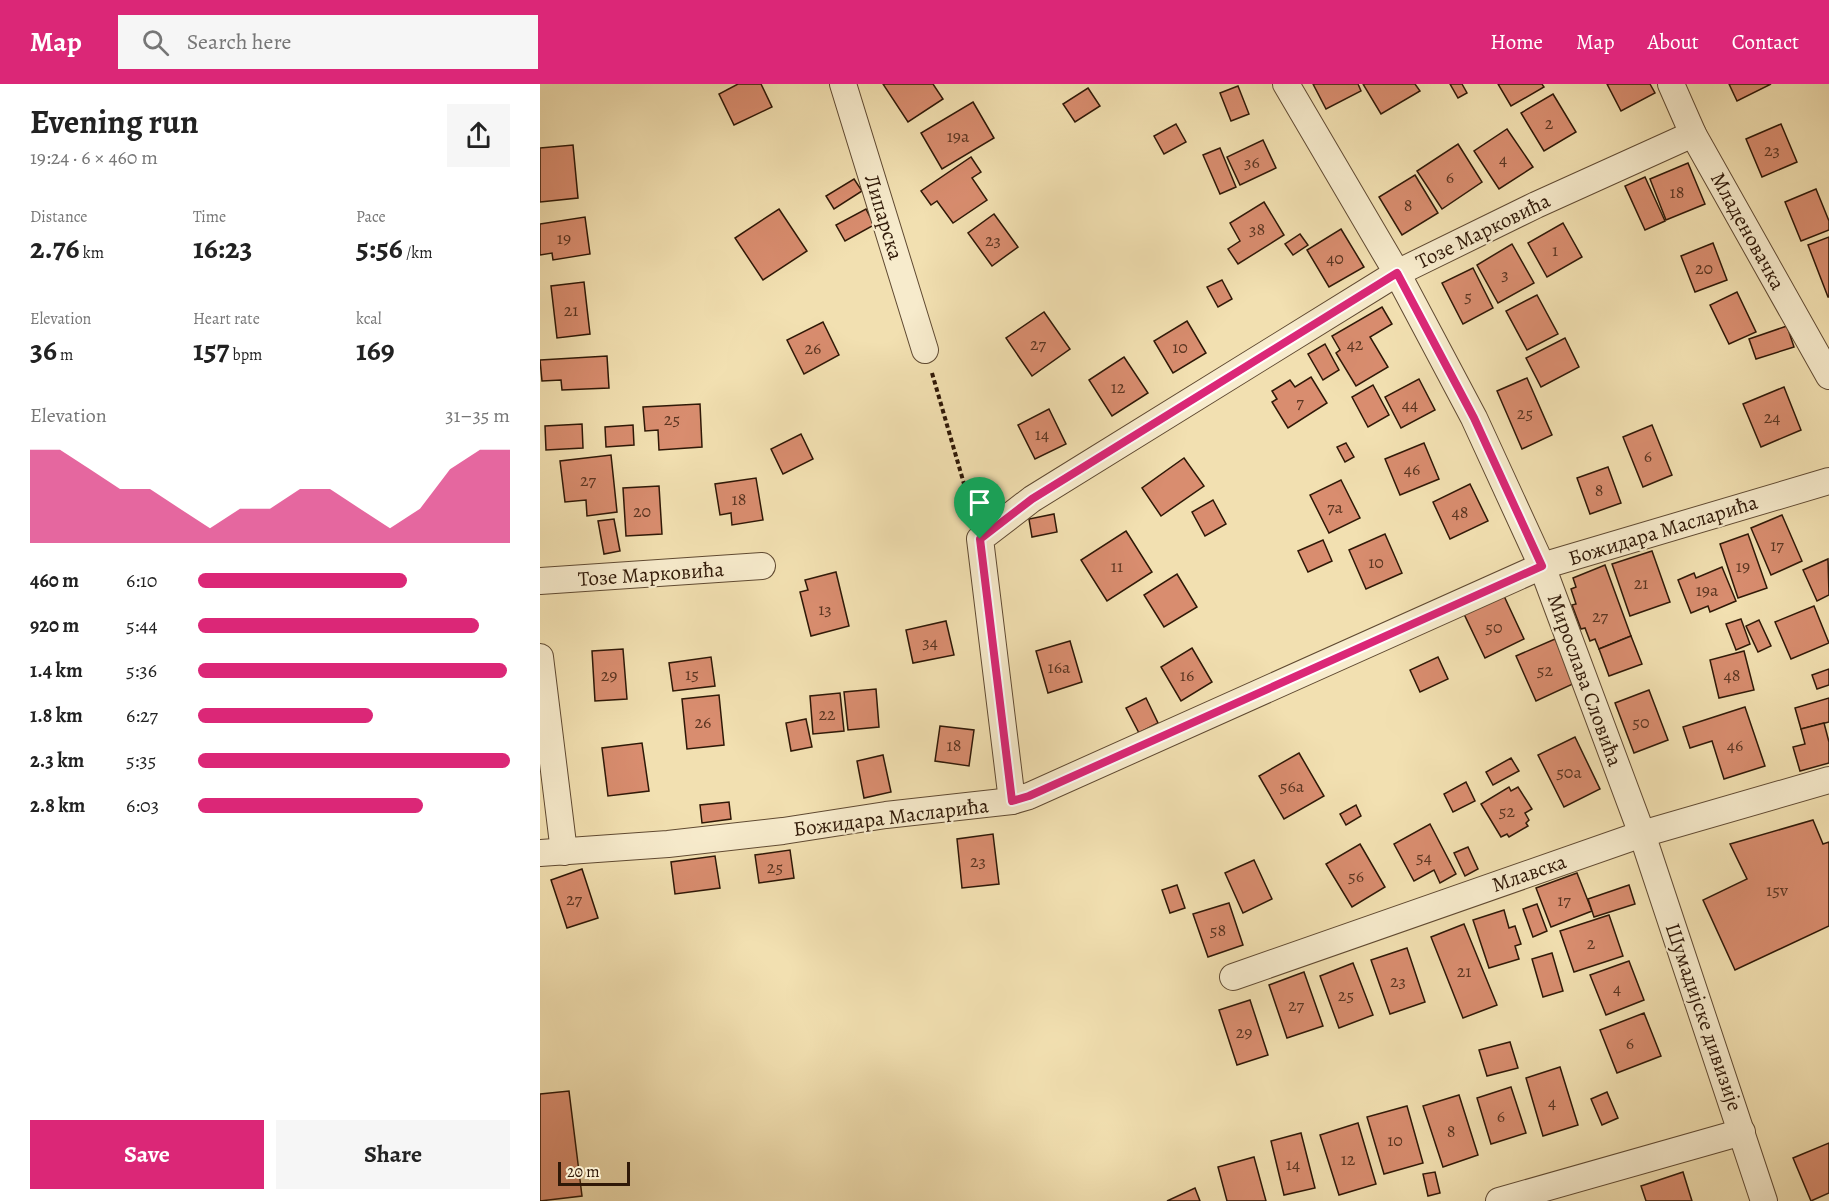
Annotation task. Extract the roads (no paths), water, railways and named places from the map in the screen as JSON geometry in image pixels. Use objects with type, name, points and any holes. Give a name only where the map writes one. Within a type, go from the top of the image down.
[{"type":"street","name":"Липарска","points":[[843,84],[926,350]]},
{"type":"street","name":"Мирослава Словића","points":[[1286,84],[1397,273],[1474,418],[1542,566],[1642,834]]},
{"type":"street","name":"Младеновачка","points":[[1671,84],[1693,134],[1829,376]]},
{"type":"street","name":"Тозе Марковића","points":[[1012,801],[980,539],[1032,499],[1397,273],[1536,204],[1693,134]]},
{"type":"street","name":"Божидара Масларића","points":[[552,853],[783,831],[886,815],[1012,801],[1040,791],[1542,566],[1829,481]]},
{"type":"street","name":"Тозе Марковића","points":[[540,582],[762,566]]},
{"type":"street","points":[[540,657],[552,853]]},
{"type":"street","name":"Млавска","points":[[1233,977],[1642,834],[1829,780]]},
{"type":"street","name":"Шумадијске дивизије","points":[[1642,834],[1764,1201]]},
{"type":"street","points":[[1499,1201],[1742,1132]]}]
